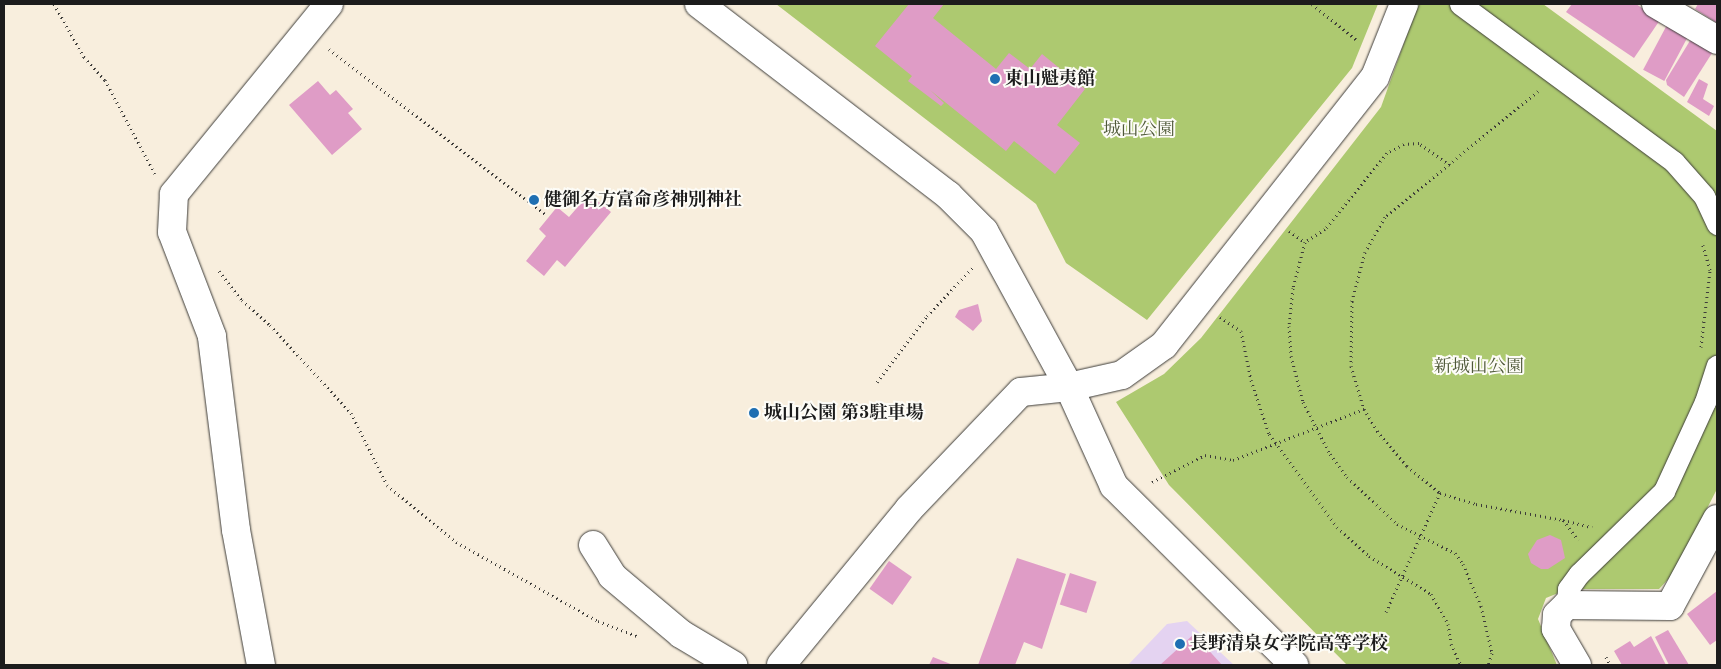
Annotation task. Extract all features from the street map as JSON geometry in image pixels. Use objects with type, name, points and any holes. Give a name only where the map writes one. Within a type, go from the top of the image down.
[{"type":"street","points":[[261,665],[236,530],[212,336],[172,232],[174,194],[329,4]]},
{"type":"street","points":[[700,4],[948,195],[984,231],[1069,387],[1114,486],[1294,665]]},
{"type":"street","points":[[781,665],[909,508],[1021,392],[1069,387],[1122,375],[1164,346],[1374,77],[1404,4]]},
{"type":"street","points":[[1460,4],[1674,162],[1704,196],[1717,224]]},
{"type":"street","points":[[1656,4],[1717,40]]},
{"type":"street","points":[[1577,665],[1556,629],[1557,615],[1567,605],[1568,589],[1664,490],[1706,402],[1717,366]]},
{"type":"street","points":[[1567,605],[1670,606],[1717,519]]},
{"type":"street","points":[[593,545],[612,576],[681,634],[734,665]]},
{"type":"path","points":[[54,4],[84,57],[105,80],[156,176],[174,194]]},
{"type":"path","points":[[1312,4],[1365,48]]},
{"type":"path","points":[[306,32],[546,215]]},
{"type":"path","points":[[1542,88],[1385,217],[1365,252],[1350,324],[1351,366],[1364,409],[1377,431],[1407,466],[1440,493],[1476,504],[1601,529]]},
{"type":"path","points":[[1450,165],[1418,143],[1404,144],[1387,153],[1325,229],[1305,242],[1293,288],[1290,356],[1296,383],[1315,427],[1347,477],[1397,524],[1455,553],[1470,576],[1492,654],[1488,665]]},
{"type":"path","points":[[1283,227],[1305,242]]},
{"type":"path","points":[[1701,352],[1710,270],[1703,243]]},
{"type":"path","points":[[213,263],[242,300],[270,325],[351,413],[387,485],[456,542],[598,622],[642,638]]},
{"type":"path","points":[[877,382],[927,316],[973,267]]},
{"type":"path","points":[[1215,313],[1240,331],[1261,416],[1276,442],[1336,527],[1369,556],[1402,579],[1431,594],[1448,624],[1451,644],[1461,665]]},
{"type":"path","points":[[1152,482],[1205,454],[1233,460],[1364,409]]},
{"type":"path","points":[[1386,612],[1440,493]]},
{"type":"path","points":[[1563,520],[1597,558]]},
{"type":"shaded area","name":"長野清泉女学院高等学校","points":[[1187,621],[1234,665],[1128,665],[1167,624]]},
{"type":"green space","name":"城山公園","points":[[776,4],[1378,4],[1352,68],[1147,320],[1066,263],[1036,204]]},
{"type":"green space","name":"新城山公園","points":[[1418,4],[1543,4],[1717,131],[1717,489],[1674,573],[1659,589],[1568,589],[1546,598],[1538,619],[1557,665],[1347,665],[1169,485],[1116,402],[1164,374],[1201,338],[1381,107]]},
{"type":"building","name":"東山魁夷館","points":[[909,4],[944,4],[933,18],[996,69],[1009,53],[1030,69],[1042,54],[1085,89],[1057,125],[1080,143],[1055,174],[1014,141],[1006,151],[930,90],[944,103],[941,106],[908,81],[912,76],[875,46]]},
{"type":"building","points":[[1572,4],[1636,4],[1660,20],[1634,58],[1566,12]]},
{"type":"building","points":[[1698,4],[1717,4],[1717,23],[1695,9]]},
{"type":"building","points":[[1668,23],[1689,34],[1664,81],[1643,70]]},
{"type":"building","points":[[1691,39],[1714,50],[1684,97],[1667,85],[1666,80]]},
{"type":"building","points":[[1699,79],[1708,84],[1703,99],[1714,106],[1709,116],[1687,102]]},
{"type":"building","points":[[318,81],[330,95],[336,90],[353,109],[348,113],[362,129],[332,155],[289,105]]},
{"type":"building","points":[[589,194],[611,212],[565,267],[557,260],[544,276],[526,261],[546,236],[539,229],[557,207],[569,217]]},
{"type":"building","points":[[978,304],[982,321],[973,331],[955,317],[959,310]]},
{"type":"building","points":[[1550,535],[1561,540],[1565,558],[1548,569],[1541,569],[1531,563],[1528,554],[1537,540]]},
{"type":"building","points":[[1017,558],[1066,574],[1042,649],[1024,642],[1015,665],[978,665]]},
{"type":"building","points":[[889,561],[912,577],[892,605],[869,589]]},
{"type":"building","points":[[1070,573],[1097,582],[1086,613],[1060,604]]},
{"type":"building","points":[[1717,591],[1717,640],[1710,645],[1687,614]]},
{"type":"building","points":[[1668,630],[1689,665],[1669,665],[1655,637]]},
{"type":"building","points":[[1194,634],[1222,665],[1160,665]]},
{"type":"building","points":[[1651,636],[1666,665],[1622,665],[1614,651],[1630,641],[1634,647]]},
{"type":"building","points":[[933,657],[953,665],[929,665]]},
{"type":"place","name":"東山魁夷館","points":[[995,79]]},
{"type":"place","name":"健御名方富命彦神別神社","points":[[534,200]]},
{"type":"place","name":"城山公園 第3駐車場","points":[[754,413]]},
{"type":"place","name":"長野清泉女学院高等学校","points":[[1180,644]]}]
